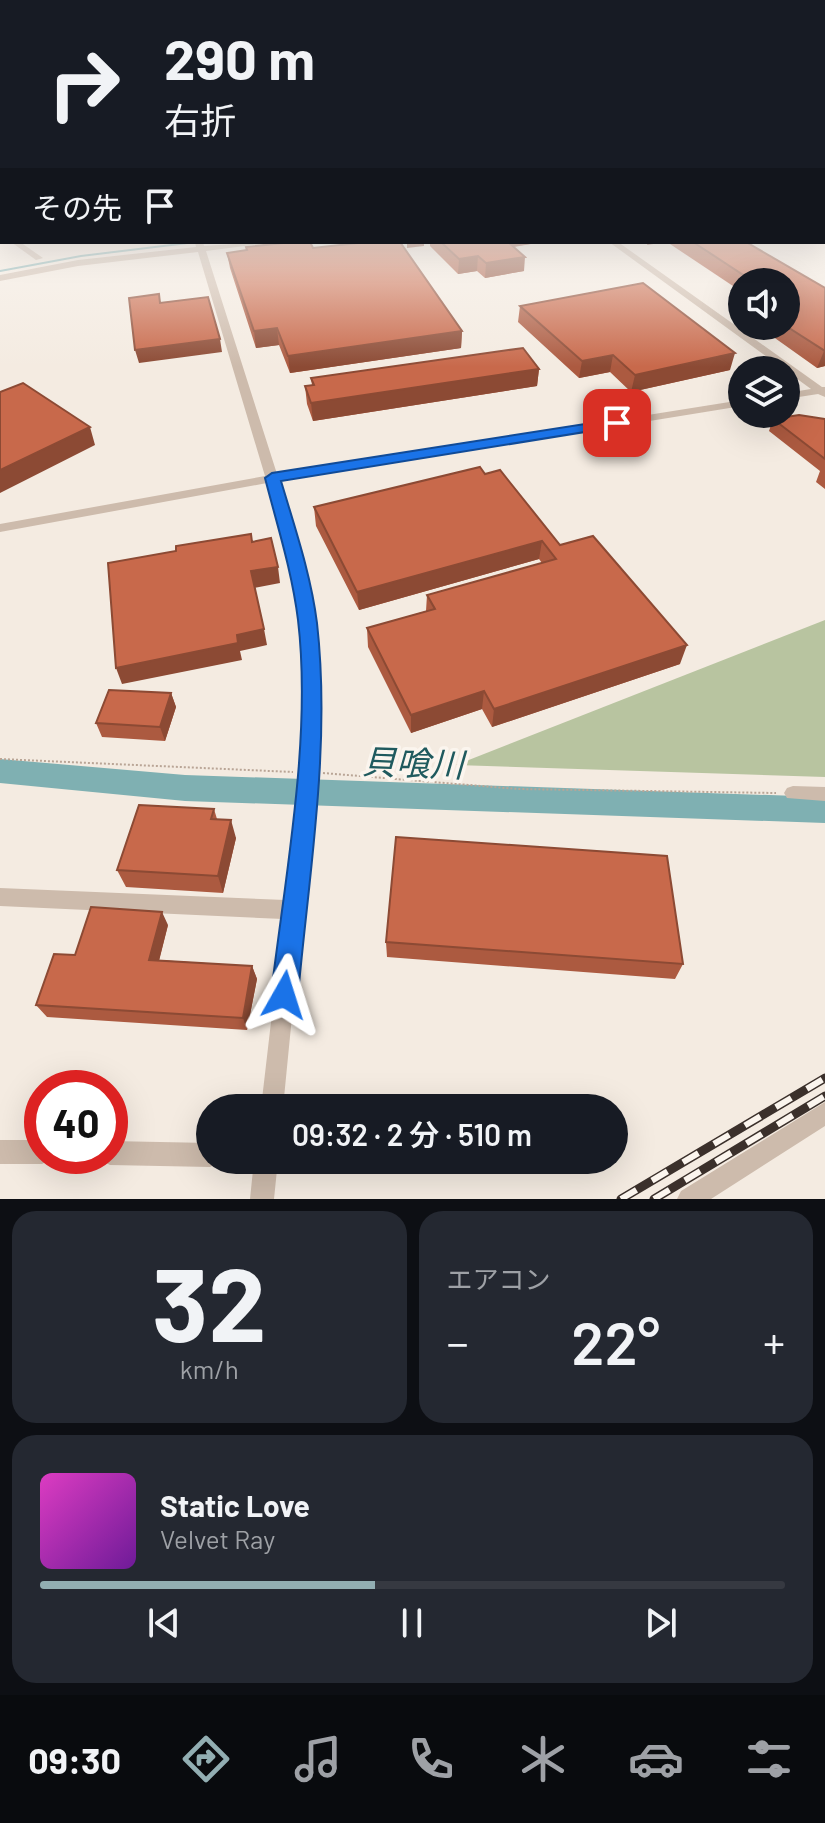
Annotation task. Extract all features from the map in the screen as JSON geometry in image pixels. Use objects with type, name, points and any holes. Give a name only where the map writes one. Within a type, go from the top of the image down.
[{"type":"street","points":[[34,255],[39,258]]},
{"type":"street","points":[[0,278],[133,255]]},
{"type":"street","points":[[204,255],[300,575],[308,622],[312,689],[308,775],[274,1094]]},
{"type":"street","points":[[631,255],[823,392]]},
{"type":"street","points":[[800,394],[823,392]]},
{"type":"street","points":[[0,528],[272,478],[728,405]]},
{"type":"street","points":[[793,793],[825,794]]},
{"type":"street","points":[[0,897],[294,910]]},
{"type":"street","points":[[689,1199],[825,1113]]},
{"type":"street","points":[[0,1152],[24,1152]]},
{"type":"street","points":[[128,1153],[196,1155]]},
{"type":"street","points":[[262,1199],[265,1174]]},
{"type":"path","points":[[0,759],[518,789],[793,793]]},
{"type":"green space","points":[[825,620],[825,777],[456,765]]},
{"type":"building","points":[[228,255],[409,255],[462,331],[288,356],[277,328],[254,331]]},
{"type":"building","points":[[455,255],[525,257],[486,263],[478,256],[459,259]]},
{"type":"building","points":[[713,255],[768,255],[791,268],[733,268]]},
{"type":"building","points":[[800,273],[825,288],[825,351],[800,335]]},
{"type":"building","points":[[643,283],[735,353],[635,375],[613,355],[582,361],[520,306]]},
{"type":"building","points":[[159,294],[160,303],[208,297],[220,339],[135,350],[129,298]]},
{"type":"building","points":[[523,348],[539,369],[311,403],[305,386],[314,385],[311,378]]},
{"type":"building","points":[[23,383],[90,427],[0,470],[0,392]]},
{"type":"building","points":[[800,415],[825,419],[825,459],[785,428],[800,428]]},
{"type":"building","points":[[480,467],[485,474],[500,470],[560,545],[593,536],[687,645],[494,709],[484,691],[411,715],[367,628],[435,609],[427,595],[556,559],[542,541],[357,592],[314,507]]},
{"type":"building","points":[[251,534],[252,542],[271,538],[278,567],[251,571],[264,629],[237,635],[238,643],[116,668],[108,563],[176,551],[176,546]]},
{"type":"building","points":[[109,690],[171,693],[160,727],[96,723]]},
{"type":"building","points":[[139,805],[214,809],[211,819],[231,820],[218,876],[117,870]]},
{"type":"building","points":[[396,837],[667,856],[683,964],[386,942]]},
{"type":"building","points":[[91,907],[162,912],[149,960],[252,966],[243,1018],[36,1005],[54,954],[75,955]]},
{"type":"waterway","points":[[0,271],[90,255]]},
{"type":"waterway","name":"貝喰川","points":[[0,771],[185,788],[825,810]]},
{"type":"railway","points":[[621,1199],[825,1078]]},
{"type":"railway","points":[[654,1199],[825,1096]]},
{"type":"route","points":[[284,995],[308,772],[312,689],[308,622],[300,575],[272,478],[617,423]]}]
